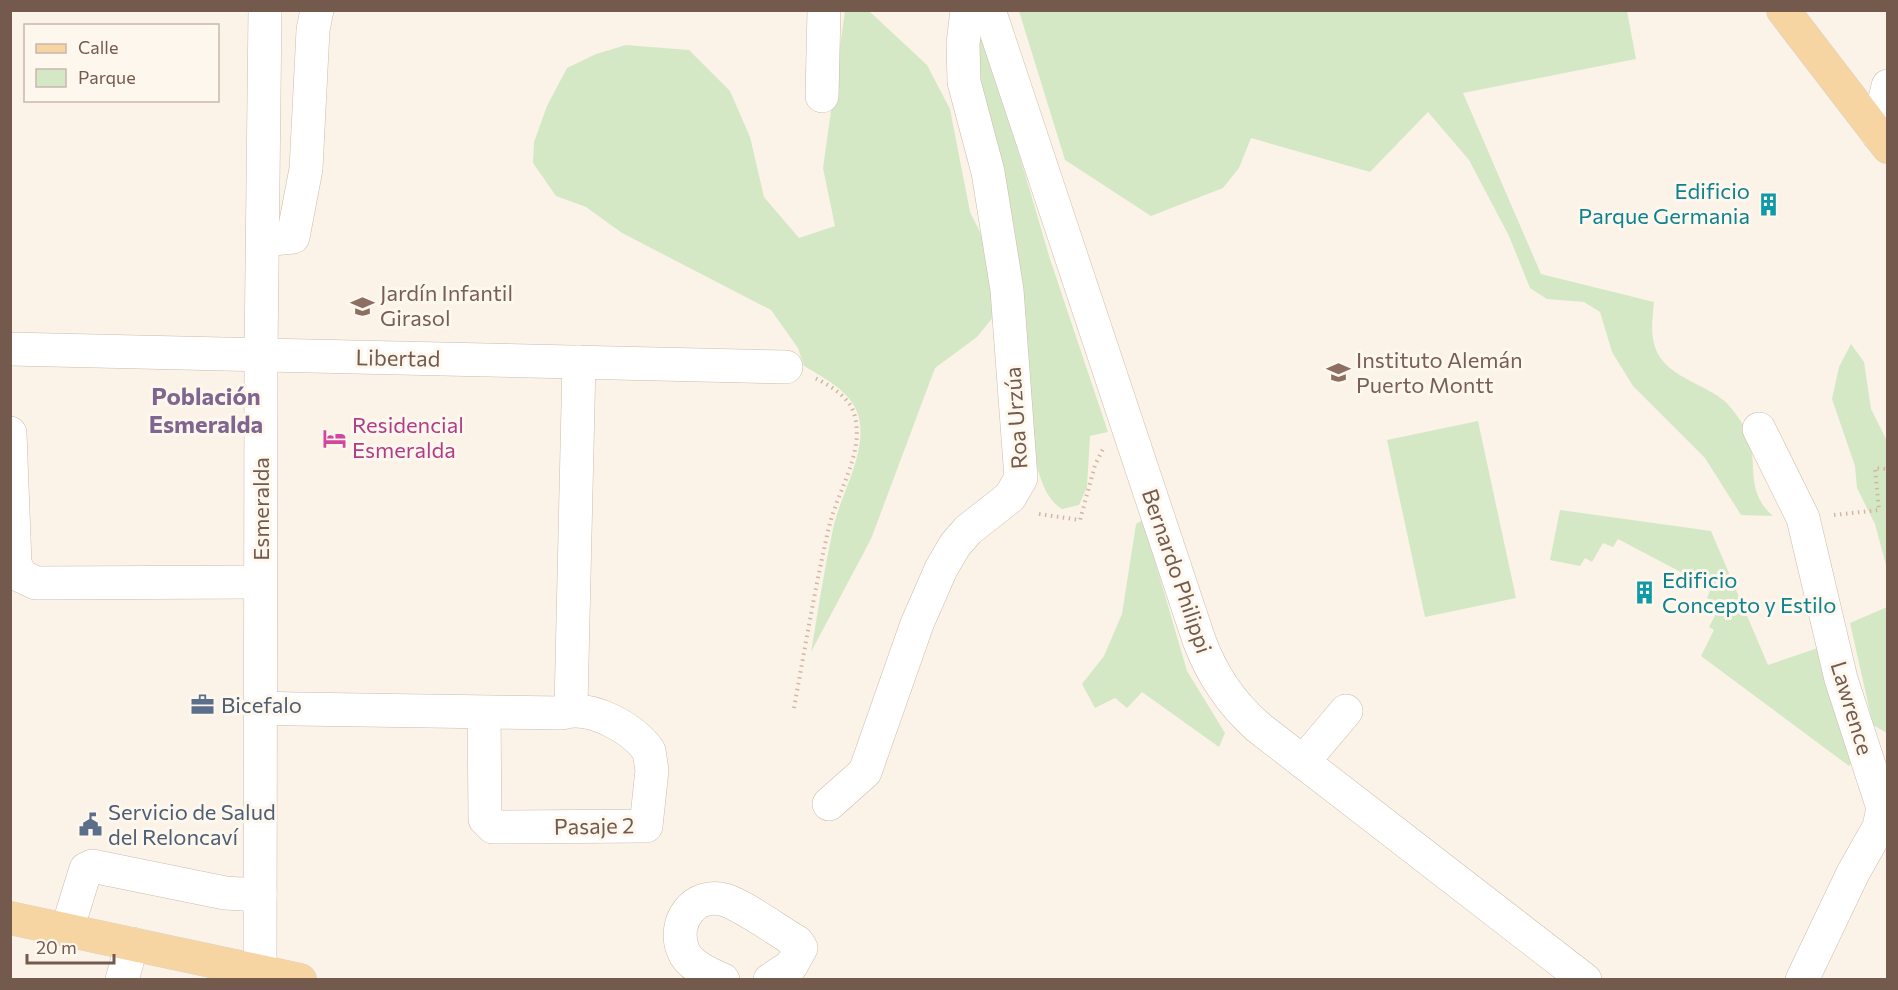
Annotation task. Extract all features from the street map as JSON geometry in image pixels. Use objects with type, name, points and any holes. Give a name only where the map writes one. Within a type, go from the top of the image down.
[{"type":"main road","points":[[1784,10],[1882,140]]},
{"type":"main road","points":[[10,918],[300,980]]},
{"type":"street","name":"Esmeralda","points":[[260,972],[261,355],[265,10]]},
{"type":"street","points":[[263,240],[293,237],[295,229],[306,169],[313,30],[317,10]]},
{"type":"street","points":[[822,96],[824,10]]},
{"type":"street","name":"Roa Urzúa","points":[[830,804],[865,772],[917,624],[955,545],[968,530],[1010,497],[1021,478],[1007,290],[988,172],[964,82],[963,44],[967,10]]},
{"type":"street","name":"Bernardo Philippi","points":[[988,10],[1203,651],[1217,681],[1244,715],[1585,980]]},
{"type":"street","points":[[1882,140],[1887,86]]},
{"type":"street","name":"Libertad","points":[[10,349],[786,367]]},
{"type":"street","points":[[260,708],[484,712],[568,711],[571,706],[579,362]]},
{"type":"street","name":"Lawrence","points":[[1759,429],[1803,518],[1841,679],[1883,808],[1883,837],[1853,873],[1802,980]]},
{"type":"street","points":[[10,433],[15,564],[21,576],[36,583],[260,582]]},
{"type":"street","name":"Pasaje 2","points":[[484,712],[485,819],[487,824],[493,827],[646,825],[652,770],[649,751],[637,738],[607,720],[592,714],[568,711]]},
{"type":"street","points":[[1303,762],[1346,711]]},
{"type":"street","points":[[67,930],[86,869],[92,866],[225,893],[260,895]]},
{"type":"street","points":[[723,980],[696,966],[683,952],[680,933],[682,916],[693,905],[710,898],[726,900],[797,942],[801,948],[791,966],[770,980]]},
{"type":"street","points":[[122,980],[132,944]]},
{"type":"path","points":[[794,708],[829,527],[852,460],[857,429],[853,409],[824,383]]},
{"type":"path","points":[[1039,513],[1080,520],[1095,465],[1103,448],[1131,437]]},
{"type":"path","points":[[1803,518],[1879,510],[1875,468],[1887,469]]},
{"type":"green space","points":[[845,11],[869,11],[927,65],[950,109],[970,212],[987,246],[999,310],[977,337],[935,368],[871,539],[811,652],[836,516],[852,474],[859,446],[859,418],[856,409],[837,387],[804,366],[798,348],[771,310],[622,233],[586,207],[556,196],[533,163],[534,142],[547,106],[567,68],[596,54],[626,45],[689,50],[730,91],[750,137],[764,197],[799,238],[835,226],[823,168]]},
{"type":"green space","points":[[1019,11],[1627,11],[1636,59],[1463,93],[1541,274],[1654,302],[1652,330],[1657,351],[1671,369],[1722,399],[1738,416],[1750,440],[1758,495],[1773,516],[1741,515],[1705,458],[1633,386],[1612,352],[1600,312],[1584,302],[1547,299],[1530,288],[1509,236],[1469,160],[1428,112],[1370,172],[1251,138],[1239,168],[1223,188],[1151,216],[1065,160]]},
{"type":"green space","points":[[981,24],[1050,259],[1108,432],[1090,436],[1087,487],[1079,505],[1062,509],[1047,492],[1034,454],[976,65]]},
{"type":"green space","points":[[1851,344],[1864,362],[1871,409],[1887,441],[1887,569],[1875,524],[1857,488],[1855,466],[1832,399],[1839,367]]},
{"type":"green space","points":[[1478,421],[1516,598],[1425,617],[1387,440]]},
{"type":"green space","points":[[1560,510],[1711,531],[1768,665],[1818,648],[1856,758],[1849,766],[1701,656],[1714,630],[1709,627],[1720,606],[1707,598],[1711,588],[1618,539],[1613,547],[1603,543],[1592,562],[1585,558],[1580,566],[1550,560]]},
{"type":"green space","points":[[1143,520],[1187,671],[1225,733],[1219,747],[1142,692],[1127,708],[1115,698],[1095,708],[1082,684],[1104,656],[1122,614],[1136,524]]},
{"type":"green space","points":[[1887,607],[1887,733],[1873,725],[1850,623]]},
{"type":"place","name":"Edificio Parque Germania","points":[[1768,204]]},
{"type":"place","name":"Jardín Infantil Girasol","points":[[362,306]]},
{"type":"place","name":"Instituto Alemán Puerto Montt","points":[[1338,373]]},
{"type":"place","name":"Residencial Esmeralda","points":[[334,438]]},
{"type":"place","name":"Edificio Concepto y Estilo","points":[[1644,593]]},
{"type":"place","name":"Bicefalo","points":[[203,705]]},
{"type":"place","name":"Servicio de Salud del Reloncaví","points":[[90,825]]},
{"type":"district","name":"Población Esmeralda","points":[[206,411]]}]
